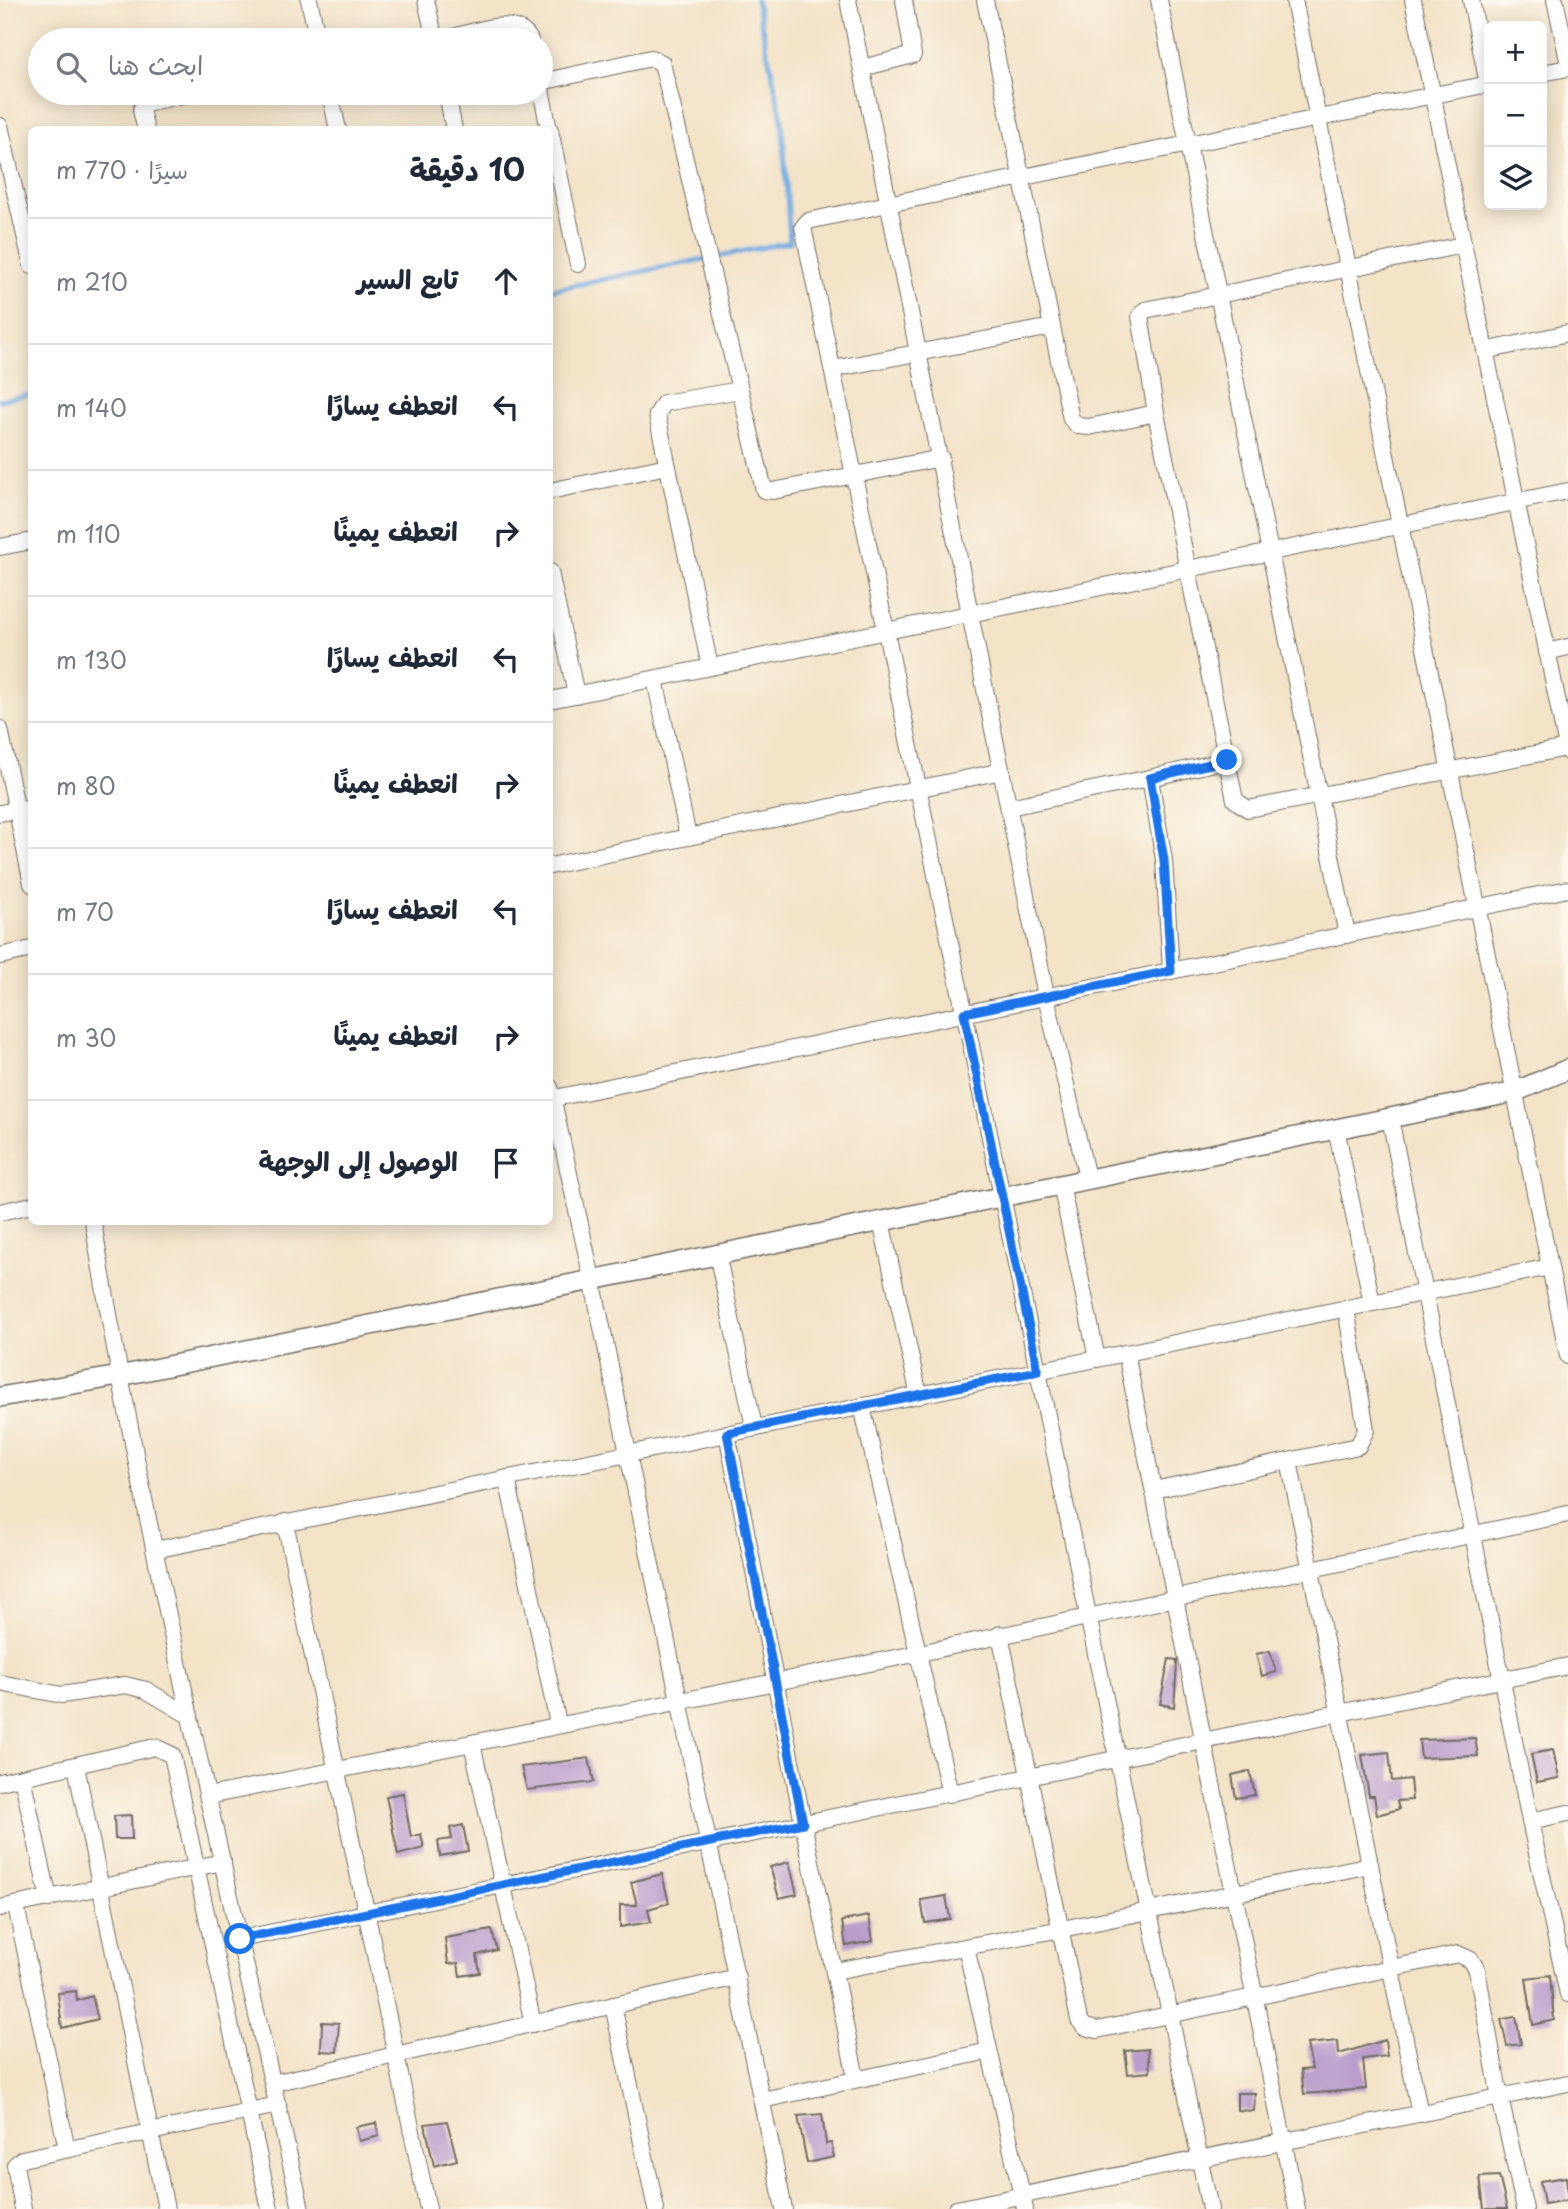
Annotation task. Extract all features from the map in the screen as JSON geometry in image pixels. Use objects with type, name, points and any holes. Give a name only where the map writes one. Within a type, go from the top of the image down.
[{"type":"street","points":[[309,0],[315,28]]},
{"type":"street","points":[[426,0],[432,28]]},
{"type":"street","points":[[848,0],[1046,996],[1087,1178]]},
{"type":"street","points":[[862,68],[914,55],[904,0]]},
{"type":"street","points":[[985,0],[1071,419],[1078,426],[1089,427],[1156,414]]},
{"type":"street","points":[[1158,0],[1347,935]]},
{"type":"street","points":[[1293,0],[1568,1356]]},
{"type":"street","points":[[1413,0],[1568,750],[1248,809],[1236,800],[1227,760],[1191,570],[1156,414],[1140,316],[1145,310],[1216,294],[1463,245]]},
{"type":"street","points":[[1471,0],[1484,64]]},
{"type":"street","points":[[1555,0],[1568,60]]},
{"type":"street","points":[[496,28],[510,25],[519,28]]},
{"type":"street","points":[[553,79],[651,58],[662,63],[764,490],[773,491],[941,458]]},
{"type":"street","points":[[1547,72],[1568,68]]},
{"type":"street","points":[[1210,2209],[1003,1196],[916,789],[803,227],[807,221],[888,204],[1484,85]]},
{"type":"street","points":[[145,105],[141,110],[145,126]]},
{"type":"street","points":[[333,105],[337,126]]},
{"type":"street","points":[[449,105],[453,126]]},
{"type":"street","points":[[544,105],[548,126]]},
{"type":"street","points":[[0,129],[28,249]]},
{"type":"street","points":[[553,148],[578,264]]},
{"type":"street","points":[[833,369],[1052,327]]},
{"type":"street","points":[[1485,351],[1568,333]]},
{"type":"street","points":[[710,667],[667,466],[658,408],[664,403],[740,390]]},
{"type":"street","points":[[553,490],[667,466]]},
{"type":"street","points":[[553,699],[1568,491]]},
{"type":"street","points":[[0,547],[28,542]]},
{"type":"street","points":[[553,586],[576,695]]},
{"type":"street","points":[[1547,652],[1568,647]]},
{"type":"street","points":[[655,679],[688,836]]},
{"type":"street","points":[[0,729],[28,866]]},
{"type":"street","points":[[1009,807],[1227,760]]},
{"type":"street","points":[[553,865],[1002,771]]},
{"type":"street","points":[[1150,778],[1164,860],[1171,971]]},
{"type":"street","points":[[553,1093],[964,1013],[1568,889]]},
{"type":"street","points":[[0,956],[28,950]]},
{"type":"street","points":[[0,1397],[119,1377],[718,1252],[1390,1118],[1515,1091],[1568,1069]]},
{"type":"street","points":[[553,1107],[629,1454],[784,2209]]},
{"type":"street","points":[[1390,1118],[1530,1821],[1568,1994]]},
{"type":"street","points":[[1336,1128],[1372,1303]]},
{"type":"street","points":[[1061,1184],[1097,1359]]},
{"type":"street","points":[[0,1212],[28,1206]]},
{"type":"street","points":[[881,1221],[919,1396]]},
{"type":"street","points":[[94,1225],[119,1377],[154,1550],[301,2209]]},
{"type":"street","points":[[718,1252],[754,1427]]},
{"type":"street","points":[[154,1550],[1550,1267]]},
{"type":"street","points":[[1154,1490],[1358,1446],[1364,1439],[1366,1430],[1346,1308]]},
{"type":"street","points":[[1126,1353],[1297,2209]]},
{"type":"street","points":[[862,1406],[950,1794]]},
{"type":"street","points":[[727,1433],[856,2078]]},
{"type":"street","points":[[1289,1461],[1420,2114]]},
{"type":"street","points":[[506,1478],[558,1724]]},
{"type":"street","points":[[208,1797],[775,1680],[920,1653],[1088,1614],[1568,1514]]},
{"type":"street","points":[[285,1522],[428,2209]]},
{"type":"street","points":[[1000,1634],[1079,2020],[1085,2027],[1097,2030],[1458,1954],[1471,1960],[1477,1970],[1500,2098],[1525,2209]]},
{"type":"street","points":[[240,1939],[1568,1666]]},
{"type":"street","points":[[0,1682],[62,1695],[125,1685],[146,1690],[190,1716]]},
{"type":"street","points":[[472,1743],[533,2024]]},
{"type":"street","points":[[0,1782],[155,1747],[167,1750],[175,1761],[270,2209]]},
{"type":"street","points":[[76,1766],[166,2209]]},
{"type":"street","points":[[22,1777],[49,1899]]},
{"type":"street","points":[[1530,1821],[1568,1814]]},
{"type":"street","points":[[67,2149],[8,1907],[223,1862]]},
{"type":"street","points":[[834,1971],[1062,1929],[1370,1865]]},
{"type":"street","points":[[966,1947],[1023,2202]]},
{"type":"street","points":[[273,2083],[737,1977]]},
{"type":"street","points":[[613,2005],[656,2209]]},
{"type":"street","points":[[762,2100],[989,2051]]},
{"type":"street","points":[[956,2209],[1023,2202],[1199,2159],[1568,2083]]},
{"type":"street","points":[[23,2209],[15,2165],[22,2159],[278,2105]]},
{"type":"building","points":[[1270,1651],[1276,1672],[1262,1676],[1256,1654]]},
{"type":"building","points":[[1169,1659],[1177,1660],[1174,1707],[1160,1704]]},
{"type":"building","points":[[1475,1738],[1478,1756],[1421,1758],[1419,1740]]},
{"type":"building","points":[[1553,1750],[1559,1778],[1537,1782],[1531,1754]]},
{"type":"building","points":[[1389,1752],[1392,1781],[1410,1779],[1412,1800],[1397,1801],[1399,1809],[1377,1815],[1374,1796],[1369,1796],[1362,1755]]},
{"type":"building","points":[[589,1758],[594,1782],[527,1790],[521,1767]]},
{"type":"building","points":[[1250,1771],[1255,1795],[1236,1798],[1232,1775]]},
{"type":"building","points":[[403,1793],[411,1837],[421,1834],[424,1848],[398,1855],[386,1796]]},
{"type":"building","points":[[131,1815],[132,1839],[115,1839],[114,1816]]},
{"type":"building","points":[[463,1825],[468,1851],[440,1856],[438,1841],[452,1839],[450,1828]]},
{"type":"building","points":[[789,1862],[797,1894],[779,1898],[770,1867]]},
{"type":"building","points":[[662,1874],[669,1903],[648,1909],[651,1922],[620,1927],[620,1905],[637,1905],[631,1882]]},
{"type":"building","points":[[946,1896],[950,1919],[925,1923],[921,1900]]},
{"type":"building","points":[[869,1916],[873,1941],[846,1946],[842,1921]]},
{"type":"building","points":[[492,1930],[497,1950],[477,1955],[480,1973],[460,1976],[458,1963],[448,1964],[445,1938]]},
{"type":"building","points":[[1550,1975],[1554,2020],[1533,2025],[1526,1978]]},
{"type":"building","points":[[76,1991],[77,2001],[92,1996],[98,2019],[62,2028],[58,1993]]},
{"type":"building","points":[[1516,2017],[1521,2044],[1507,2046],[1501,2019]]},
{"type":"building","points":[[322,2022],[339,2023],[337,2052],[321,2051]]},
{"type":"building","points":[[1385,2040],[1387,2056],[1363,2059],[1366,2089],[1304,2094],[1301,2070],[1312,2069],[1307,2044],[1338,2041],[1339,2054]]},
{"type":"building","points":[[1148,2049],[1150,2072],[1128,2074],[1125,2051]]},
{"type":"building","points":[[1237,2093],[1255,2093],[1254,2111],[1237,2110]]},
{"type":"building","points":[[822,2114],[826,2144],[831,2143],[834,2157],[807,2163],[798,2116]]},
{"type":"building","points":[[447,2121],[457,2160],[434,2166],[425,2124]]},
{"type":"building","points":[[376,2123],[379,2136],[359,2141],[356,2127]]},
{"type":"building","points":[[1499,2176],[1507,2209],[1484,2209],[1480,2177]]},
{"type":"building","points":[[1566,2177],[1568,2200],[1544,2204],[1540,2181]]},
{"type":"waterway","points":[[553,289],[790,242],[782,119],[756,0]]},
{"type":"waterway","points":[[0,400],[28,395]]},
{"type":"route","points":[[240,1939],[803,1823],[727,1433],[1038,1371],[964,1013],[1171,971],[1164,860],[1150,778],[1227,760]]}]
